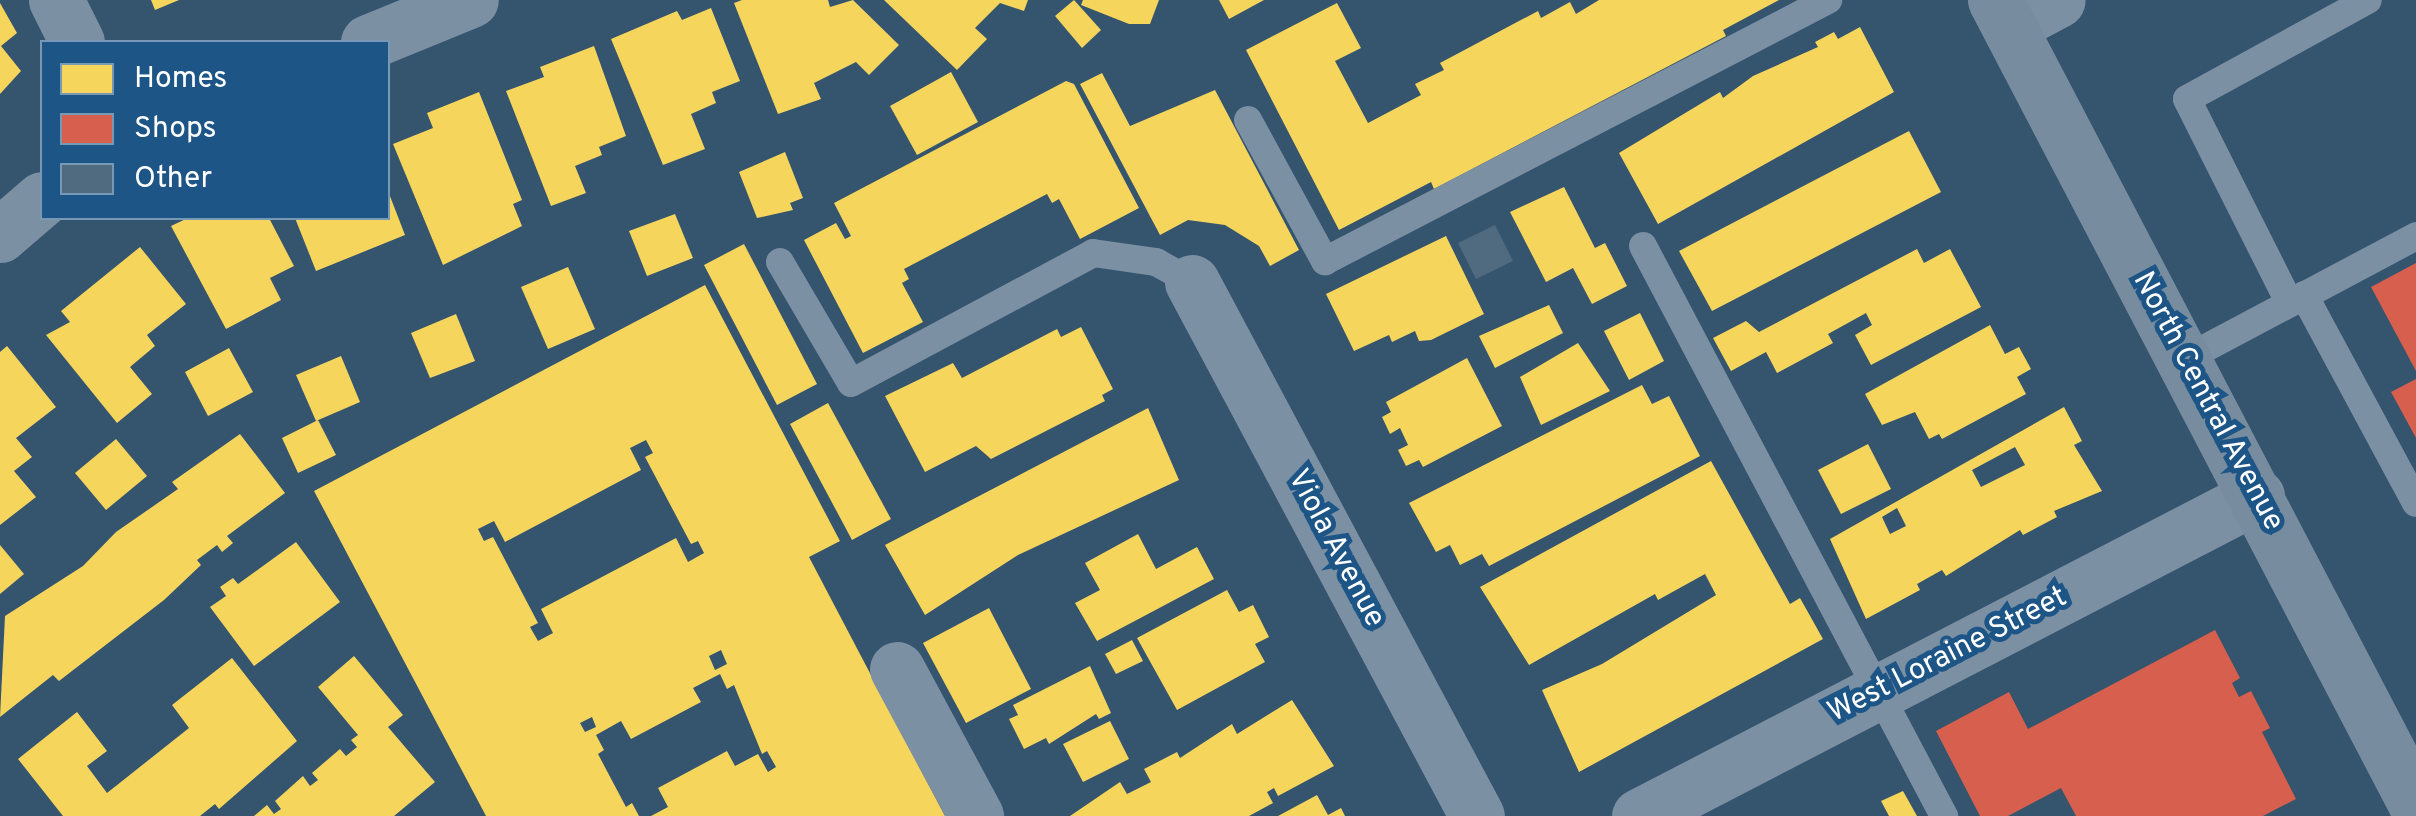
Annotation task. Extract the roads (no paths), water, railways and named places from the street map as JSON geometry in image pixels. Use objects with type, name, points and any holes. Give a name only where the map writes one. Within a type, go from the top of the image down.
[{"type":"street","points":[[56,0],[77,40]]},
{"type":"street","points":[[373,40],[471,0]]},
{"type":"street","points":[[2001,13],[2058,0]]},
{"type":"street","name":"North Central Avenue","points":[[2001,13],[2416,805]]},
{"type":"street","points":[[0,234],[40,201]]},
{"type":"street","name":"Viola Avenue","points":[[1192,282],[1477,816]]},
{"type":"street","name":"West Loraine Street","points":[[1639,816],[2257,496]]},
{"type":"street","points":[[897,668],[976,816]]},
{"type":"lane","points":[[1248,120],[1325,261],[1828,0]]},
{"type":"lane","points":[[2368,0],[2187,99],[2416,503]]},
{"type":"lane","points":[[2185,359],[2416,236]]},
{"type":"lane","points":[[1643,246],[1944,816]]},
{"type":"lane","points":[[780,262],[851,383],[1093,252],[1156,262],[1192,282]]}]
